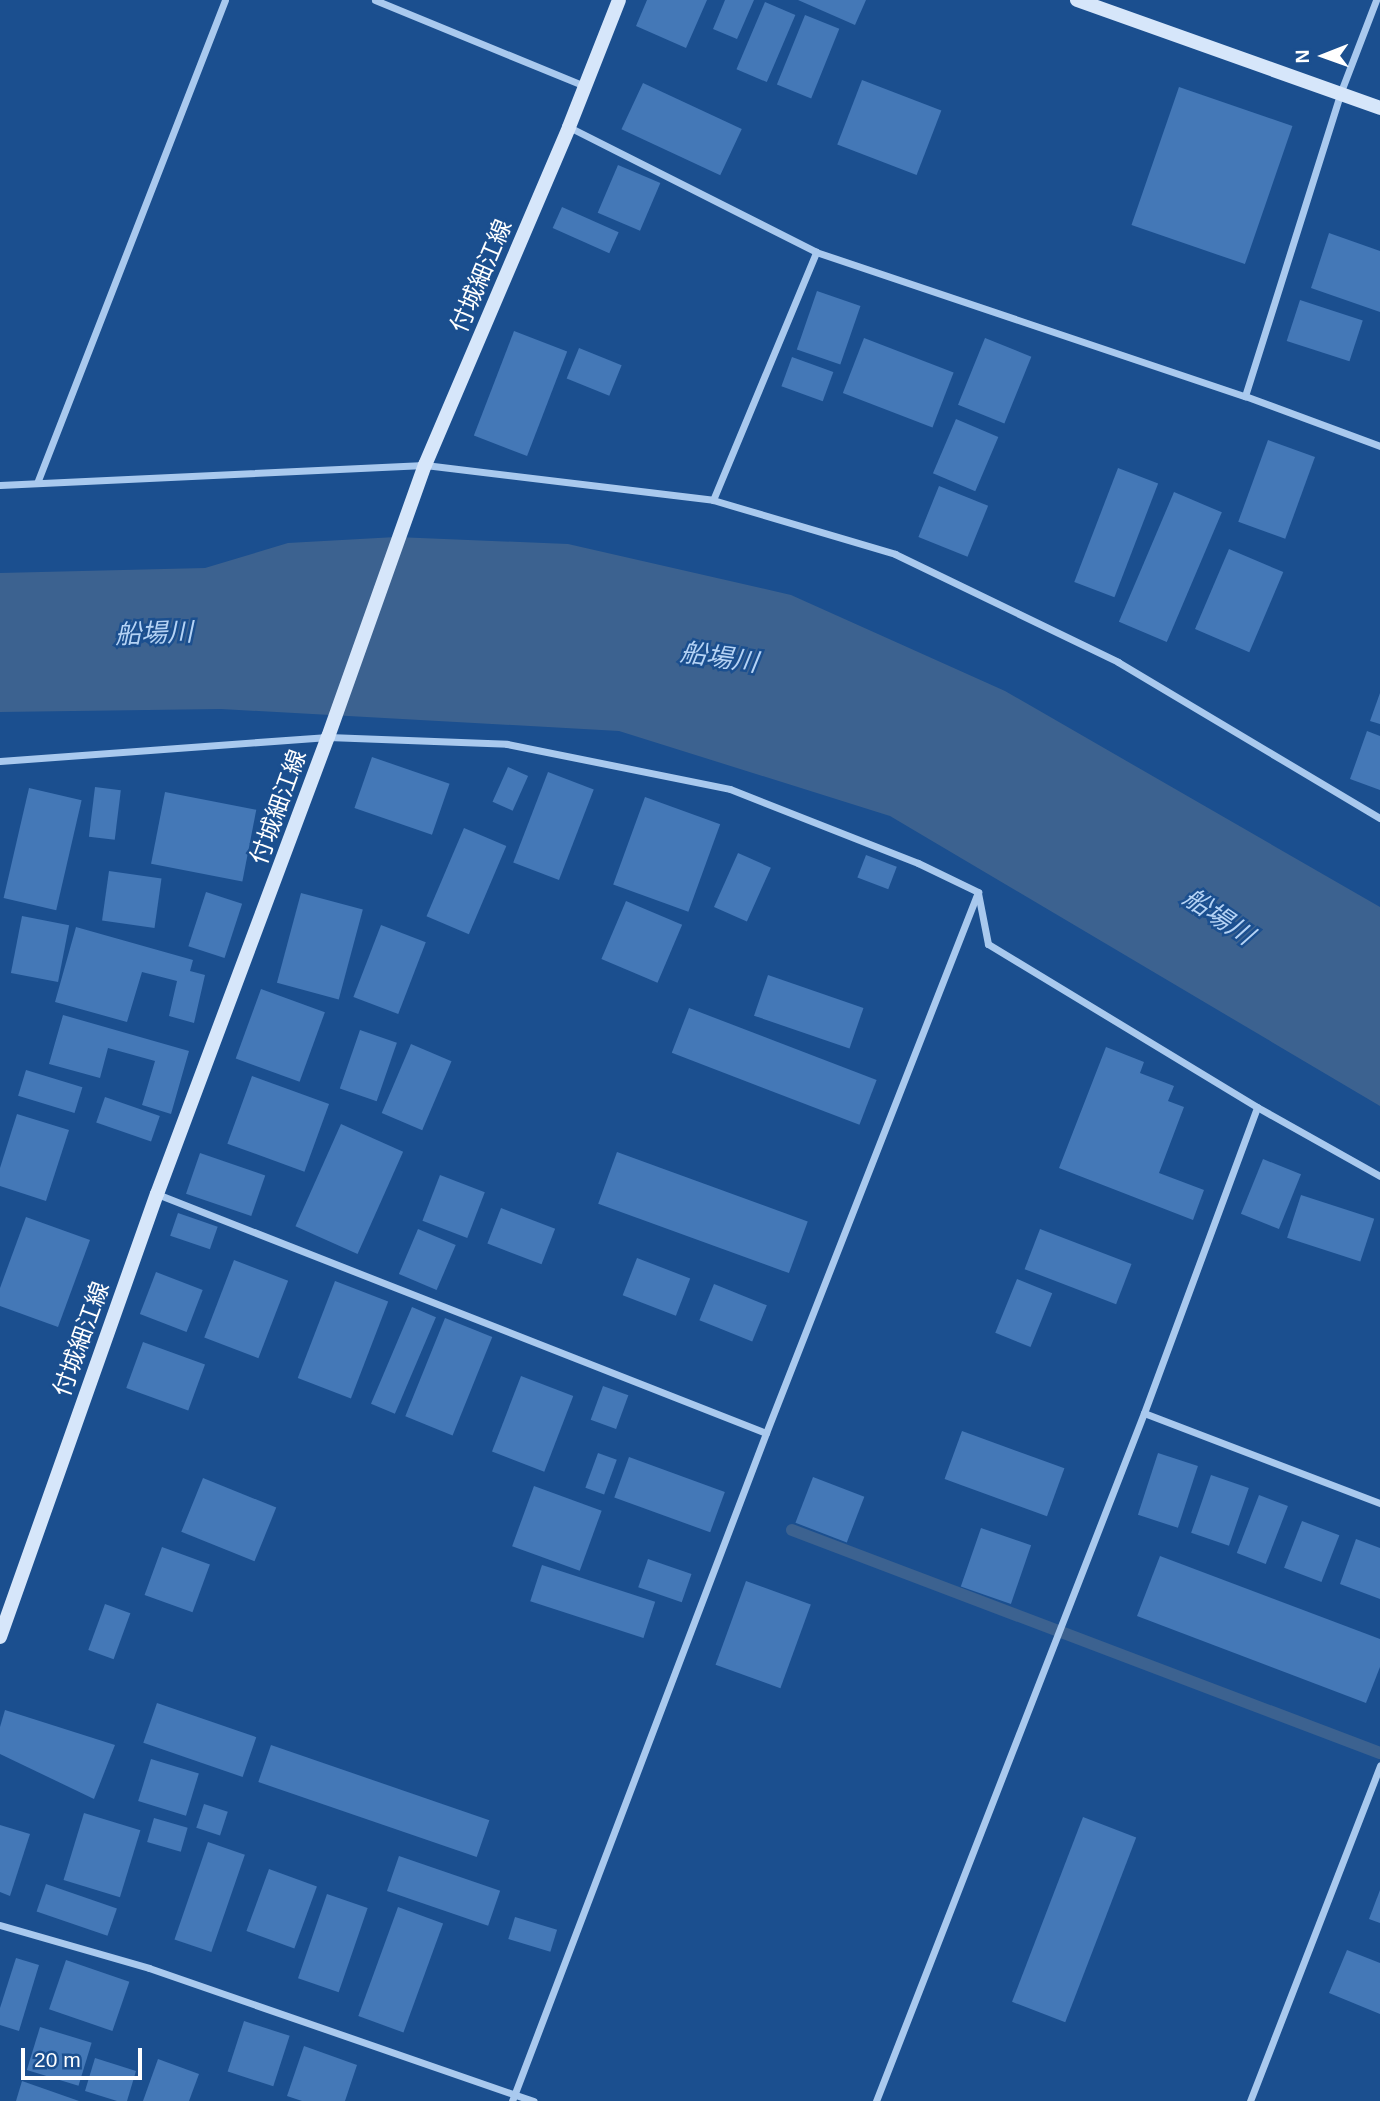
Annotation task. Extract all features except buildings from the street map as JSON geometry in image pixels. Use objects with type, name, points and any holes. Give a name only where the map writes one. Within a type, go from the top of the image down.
[{"type":"main road","name":"付城細江線","points":[[0,1637],[157,1194],[330,730],[425,465],[569,127],[619,0]]},
{"type":"main road","points":[[1077,0],[1380,108]]},
{"type":"street","points":[[37,483],[225,0]]},
{"type":"street","points":[[375,0],[585,87]]},
{"type":"street","points":[[1245,396],[1340,94],[1376,0]]},
{"type":"street","points":[[569,127],[816,252],[1245,396],[1380,446]]},
{"type":"street","points":[[713,500],[816,252]]},
{"type":"street","points":[[0,485],[425,465],[713,500],[894,554],[1118,662],[1380,818]]},
{"type":"street","points":[[0,761],[330,730],[507,744],[730,789],[918,863],[978,892]]},
{"type":"street","points":[[978,892],[988,944],[1257,1107],[1380,1176]]},
{"type":"street","points":[[514,2098],[766,1433],[978,892]]},
{"type":"street","points":[[877,2101],[1144,1413],[1257,1107]]},
{"type":"street","points":[[157,1194],[766,1433]]},
{"type":"street","points":[[1144,1413],[1380,1503]]},
{"type":"street","points":[[1251,2101],[1380,1765]]},
{"type":"street","points":[[0,1925],[149,1968],[514,2098],[534,2101]]},
{"type":"water","name":"船場川","points":[[396,537],[568,544],[791,595],[1005,691],[1380,907],[1380,1106],[890,816],[619,731],[221,709],[0,712],[0,573],[205,568],[288,543]]},
{"type":"waterway","points":[[792,1530],[1380,1753]]}]
